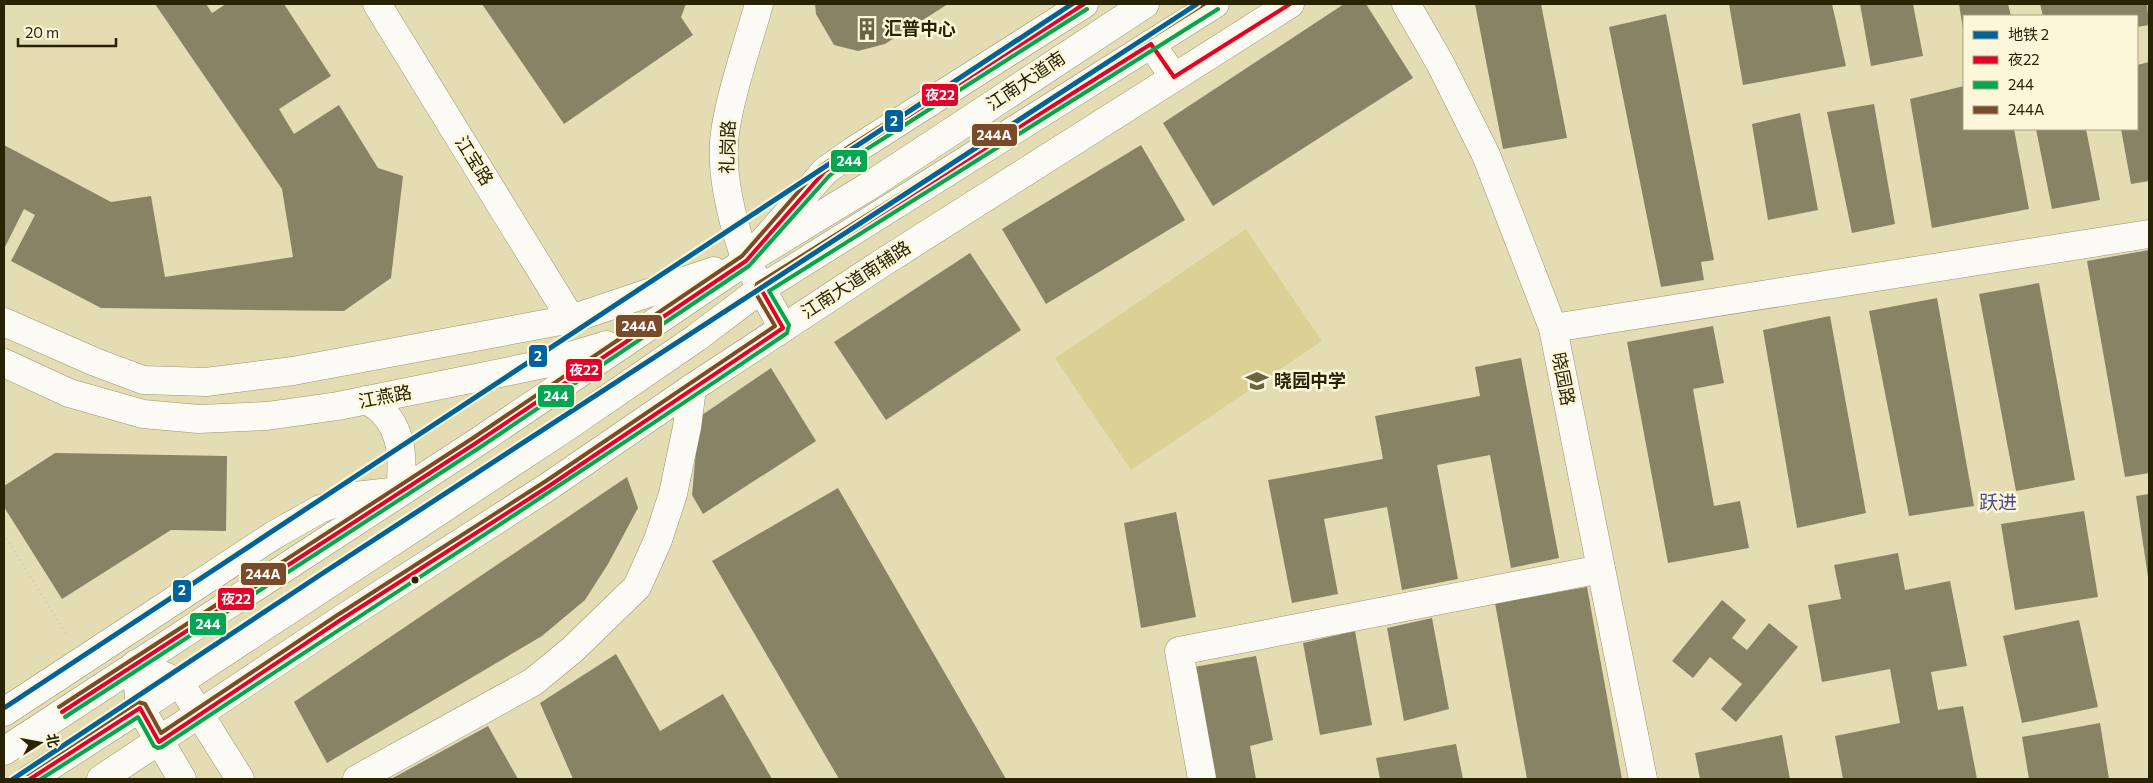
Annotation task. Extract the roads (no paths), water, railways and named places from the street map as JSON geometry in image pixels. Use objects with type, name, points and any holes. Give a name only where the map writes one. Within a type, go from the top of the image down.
[{"type":"street","name":"江宝路","points":[[377,4],[571,319]]},
{"type":"street","name":"礼岗路","points":[[759,4],[726,127],[725,169],[730,208],[746,261],[783,328]]},
{"type":"street","points":[[4,322],[95,362],[143,380],[206,382],[293,371],[571,319],[746,261],[825,171],[853,151],[1084,4]]},
{"type":"street","name":"江南大道南","points":[[30,779],[180,683],[557,433],[696,338],[761,289],[1214,4]]},
{"type":"street","name":"江南大道南辅路","points":[[101,779],[339,621],[549,486],[692,388],[882,263],[1290,4]]},
{"type":"street","name":"晓园路","points":[[1406,4],[1440,63],[1486,155],[1554,328],[1643,779]]},
{"type":"street","name":"江南大道南","points":[[4,751],[483,438],[746,261],[869,186],[1135,6]]},
{"type":"street","points":[[1151,44],[1174,77]]},
{"type":"street","points":[[1554,328],[2149,234]]},
{"type":"street","name":"江燕路","points":[[4,363],[68,394],[143,414],[198,418],[267,416],[338,406],[544,364],[718,308],[761,289]]},
{"type":"street","points":[[357,779],[532,682],[572,650],[637,587],[658,540],[673,494],[687,427],[692,388]]},
{"type":"street","points":[[4,712],[274,535],[320,509],[355,496],[400,492],[403,464],[398,437],[383,412],[367,400]]},
{"type":"street","points":[[1202,779],[1179,651],[1601,569]]},
{"type":"street","points":[[182,779],[140,708],[136,664],[180,683],[240,779]]},
{"type":"metro line","name":"2","points":[[4,708],[1072,4]]},
{"type":"metro line","name":"2","points":[[13,779],[320,575],[1197,4]]},
{"type":"place","name":"汇普中心","points":[[867,29]]},
{"type":"place","name":"晓园中学","points":[[1257,381]]},
{"type":"district","name":"跃进","points":[[1998,502]]}]
